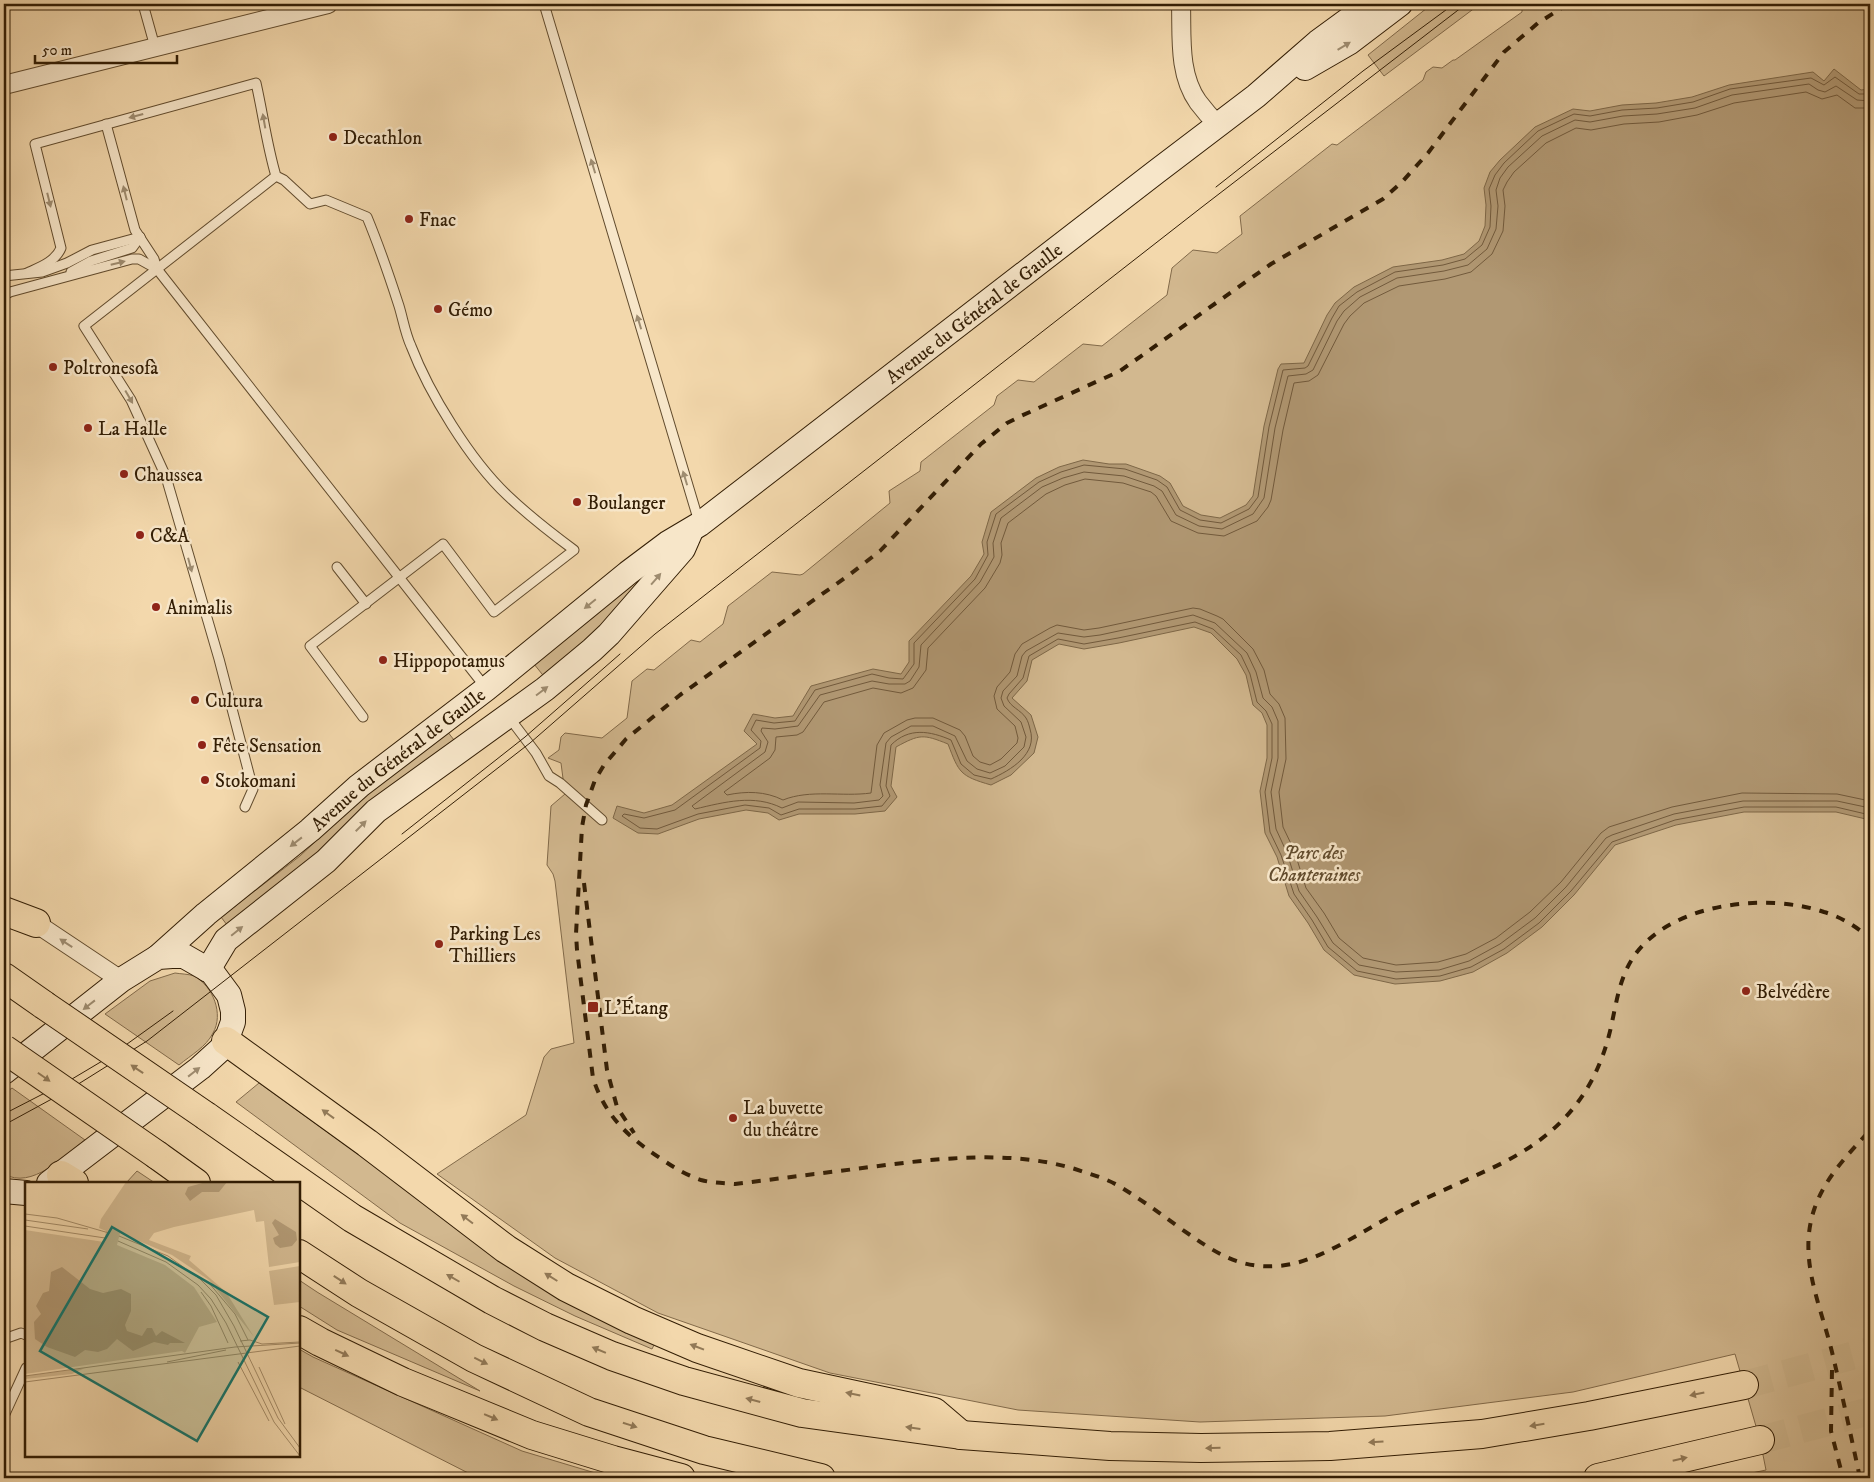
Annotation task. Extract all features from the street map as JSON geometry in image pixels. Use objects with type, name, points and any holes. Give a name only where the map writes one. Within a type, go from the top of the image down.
[{"type":"highway","points":[[4,911],[36,924]]},
{"type":"highway","points":[[4,977],[352,1218],[492,1300],[612,1356],[684,1381],[802,1413],[961,1435],[1137,1447],[1330,1446],[1482,1434],[1589,1416],[1744,1385]]},
{"type":"highway","points":[[226,1041],[368,1143],[506,1249],[566,1287],[632,1320],[697,1348],[790,1380],[934,1412],[961,1435]]},
{"type":"highway","points":[[4,1049],[195,1182]]},
{"type":"highway","points":[[300,1255],[359,1293],[474,1358],[589,1412],[704,1450],[820,1478]]},
{"type":"highway","points":[[300,1331],[403,1382],[532,1434],[613,1460],[682,1478]]},
{"type":"highway","points":[[1598,1478],[1760,1440]]},
{"type":"main road","name":"Avenue du Général de Gaulle","points":[[4,1072],[121,980],[158,957],[206,914],[310,830],[359,786],[486,689],[628,573],[668,543],[696,528],[1218,126],[1318,42],[1370,4]]},
{"type":"main road","name":"Avenue du Général de Gaulle","points":[[1256,96],[1350,42],[1400,4]]},
{"type":"main road","name":"Avenue du Général de Gaulle","points":[[208,970],[226,940],[326,861],[376,811],[546,689],[609,634],[683,549],[696,528]]},
{"type":"main road","points":[[486,689],[508,716]]},
{"type":"main road","points":[[61,1181],[200,1068],[221,1049],[226,1041],[233,1022],[233,1011],[228,995],[221,983],[208,970],[184,956],[158,957]]},
{"type":"main road","points":[[4,1191],[25,1193]]},
{"type":"street","points":[[4,85],[328,4]]},
{"type":"street","points":[[1181,4],[1183,65],[1188,82],[1197,101],[1218,126]]},
{"type":"street","points":[[4,900],[36,924],[121,980]]},
{"type":"lane","points":[[143,4],[155,47]]},
{"type":"lane","points":[[544,4],[696,528]]},
{"type":"lane","points":[[27,273],[52,260],[58,255],[61,248],[35,144],[256,83],[275,172],[310,204],[326,200],[366,216],[383,256],[410,345],[453,425],[476,460],[506,494],[540,524],[574,550],[494,612],[443,544],[310,646],[362,717]]},
{"type":"lane","points":[[106,124],[135,230],[154,259],[157,269],[486,689]]},
{"type":"lane","points":[[245,807],[253,789],[219,659],[166,477],[131,400],[84,326],[275,172]]},
{"type":"lane","points":[[4,276],[42,272],[67,263],[92,250],[140,237]]},
{"type":"lane","points":[[65,277],[91,261],[132,248],[140,237]]},
{"type":"lane","points":[[4,295],[132,259],[143,261],[157,269]]},
{"type":"lane","points":[[337,567],[366,604]]},
{"type":"lane","points":[[508,716],[536,753],[549,776],[560,783],[602,820]]},
{"type":"lane","points":[[4,1339],[21,1333],[25,1335]]},
{"type":"lane","points":[[4,1416],[25,1370]]},
{"type":"green space","points":[[1432,4],[1480,4],[1384,76],[1368,55]]},
{"type":"green space","name":"Parc des Chanteraines","points":[[1530,4],[1870,4],[1870,1478],[1728,1478],[1766,1470],[1760,1440],[1735,1354],[1573,1392],[1385,1416],[1200,1422],[1018,1410],[830,1373],[658,1313],[555,1258],[437,1174],[526,1115],[544,1057],[551,1049],[574,1043],[555,881],[547,865],[551,806],[565,794],[561,763],[548,758],[559,750],[561,737],[565,733],[602,738],[627,718],[632,681],[647,669],[654,670],[691,640],[700,642],[723,624],[728,606],[772,572],[803,574],[890,503],[889,491],[920,471],[921,462],[994,405],[997,396],[1018,380],[1034,382],[1083,344],[1102,346],[1167,295],[1172,268],[1193,250],[1217,253],[1242,234],[1240,216],[1332,144],[1337,145],[1423,80],[1426,72],[1433,67],[1442,68],[1455,60],[1522,12],[1522,9]]},
{"type":"green space","points":[[678,542],[635,595],[546,679],[534,664]]},
{"type":"green space","points":[[447,731],[454,740],[401,781],[316,858],[227,925],[221,917],[300,856],[362,798]]},
{"type":"green space","points":[[175,973],[194,976],[207,986],[217,1009],[216,1026],[210,1038],[179,1065],[105,1014],[150,981]]},
{"type":"green space","points":[[259,1083],[422,1200],[656,1341],[652,1349],[575,1316],[514,1286],[400,1223],[236,1102]]},
{"type":"green space","points":[[12,1088],[85,1140],[58,1162],[26,1178],[15,1178],[4,1174],[4,1094]]},
{"type":"green space","points":[[137,1171],[154,1182],[127,1182]]},
{"type":"green space","points":[[300,1281],[480,1391],[337,1330],[300,1307]]},
{"type":"green space","points":[[300,1350],[522,1451],[612,1478],[478,1478],[300,1388]]},
{"type":"water","points":[[1834,69],[1861,90],[1870,89],[1870,820],[1836,812],[1744,812],[1676,825],[1615,845],[1574,895],[1542,927],[1507,953],[1473,972],[1440,981],[1395,984],[1354,975],[1324,950],[1289,896],[1277,857],[1265,833],[1260,791],[1267,758],[1267,725],[1262,713],[1253,705],[1246,675],[1237,659],[1211,633],[1194,627],[1084,649],[1059,644],[1032,660],[1027,681],[1012,698],[1031,715],[1038,737],[1034,753],[1011,775],[991,785],[973,779],[962,772],[948,744],[933,738],[922,737],[896,747],[891,786],[897,797],[885,811],[855,814],[799,814],[779,820],[768,813],[746,810],[699,819],[658,834],[638,833],[613,818],[617,806],[644,813],[672,805],[757,744],[744,731],[753,714],[775,718],[793,716],[811,686],[873,669],[901,674],[909,662],[909,641],[971,576],[984,554],[982,542],[991,512],[1036,478],[1059,467],[1083,460],[1109,464],[1126,464],[1160,476],[1170,483],[1183,506],[1201,515],[1220,518],[1246,505],[1253,496],[1264,426],[1278,369],[1281,364],[1304,363],[1327,315],[1335,303],[1354,287],[1393,267],[1442,260],[1464,254],[1479,241],[1485,226],[1486,205],[1484,188],[1490,172],[1535,127],[1573,109],[1590,111],[1622,105],[1656,103],[1692,97],[1729,85],[1813,72],[1824,81]]},
{"type":"tunnel","points":[[1744,1385],[1870,1351]]},
{"type":"tunnel","points":[[1760,1440],[1870,1411]]},
{"type":"tram line","points":[[1216,187],[1363,71],[1454,4]]},
{"type":"tram line","points":[[4,1125],[72,1088],[147,1041],[530,743],[655,634],[1202,207],[1466,4]]},
{"type":"tram line","points":[[402,834],[525,737],[620,654]]},
{"type":"tram line","points":[[4,1114],[72,1079],[109,1057],[173,1011]]},
{"type":"railway","points":[[1568,4],[1538,23],[1504,52],[1428,153],[1402,182],[1383,199],[1271,264],[1120,371],[1007,423],[981,444],[880,551],[680,695],[626,739],[604,765],[595,780],[586,805],[582,827],[576,934],[593,1078],[604,1104],[628,1133],[670,1165],[701,1180],[735,1184],[909,1162],[965,1158],[994,1157],[1049,1163],[1075,1169],[1114,1183],[1203,1244],[1225,1256],[1249,1264],[1277,1266],[1292,1264],[1322,1254],[1405,1209],[1513,1157],[1553,1130],[1583,1095],[1594,1075],[1604,1052],[1620,988],[1631,960],[1654,935],[1675,922],[1699,912],[1724,906],[1777,903],[1801,906],[1830,914],[1855,927],[1870,939]]},
{"type":"railway","points":[[584,883],[607,1070],[617,1107],[634,1133]]},
{"type":"railway","points":[[1860,1478],[1832,1352],[1812,1280],[1808,1244],[1815,1207],[1825,1185],[1870,1130]]},
{"type":"railway","points":[[1832,1370],[1831,1431],[1843,1478]]},
{"type":"place","name":"Decathlon","points":[[333,137]]},
{"type":"place","name":"Fnac","points":[[409,219]]},
{"type":"place","name":"Gémo","points":[[438,309]]},
{"type":"place","name":"Poltronesofà","points":[[53,367]]},
{"type":"place","name":"La Halle","points":[[88,428]]},
{"type":"place","name":"Chaussea","points":[[124,474]]},
{"type":"place","name":"Boulanger","points":[[577,502]]},
{"type":"place","name":"C&A","points":[[140,535]]},
{"type":"place","name":"Animalis","points":[[156,607]]},
{"type":"place","name":"Hippopotamus","points":[[383,660]]},
{"type":"place","name":"Cultura","points":[[195,700]]},
{"type":"place","name":"Fête Sensation","points":[[202,745]]},
{"type":"place","name":"Stokomani","points":[[205,780]]},
{"type":"place","name":"Parking Les Thilliers","points":[[439,944]]},
{"type":"place","name":"Belvédère","points":[[1746,991]]},
{"type":"place","name":"L'Étang","points":[[593,1007]]},
{"type":"place","name":"La buvette du théâtre","points":[[733,1118]]}]
